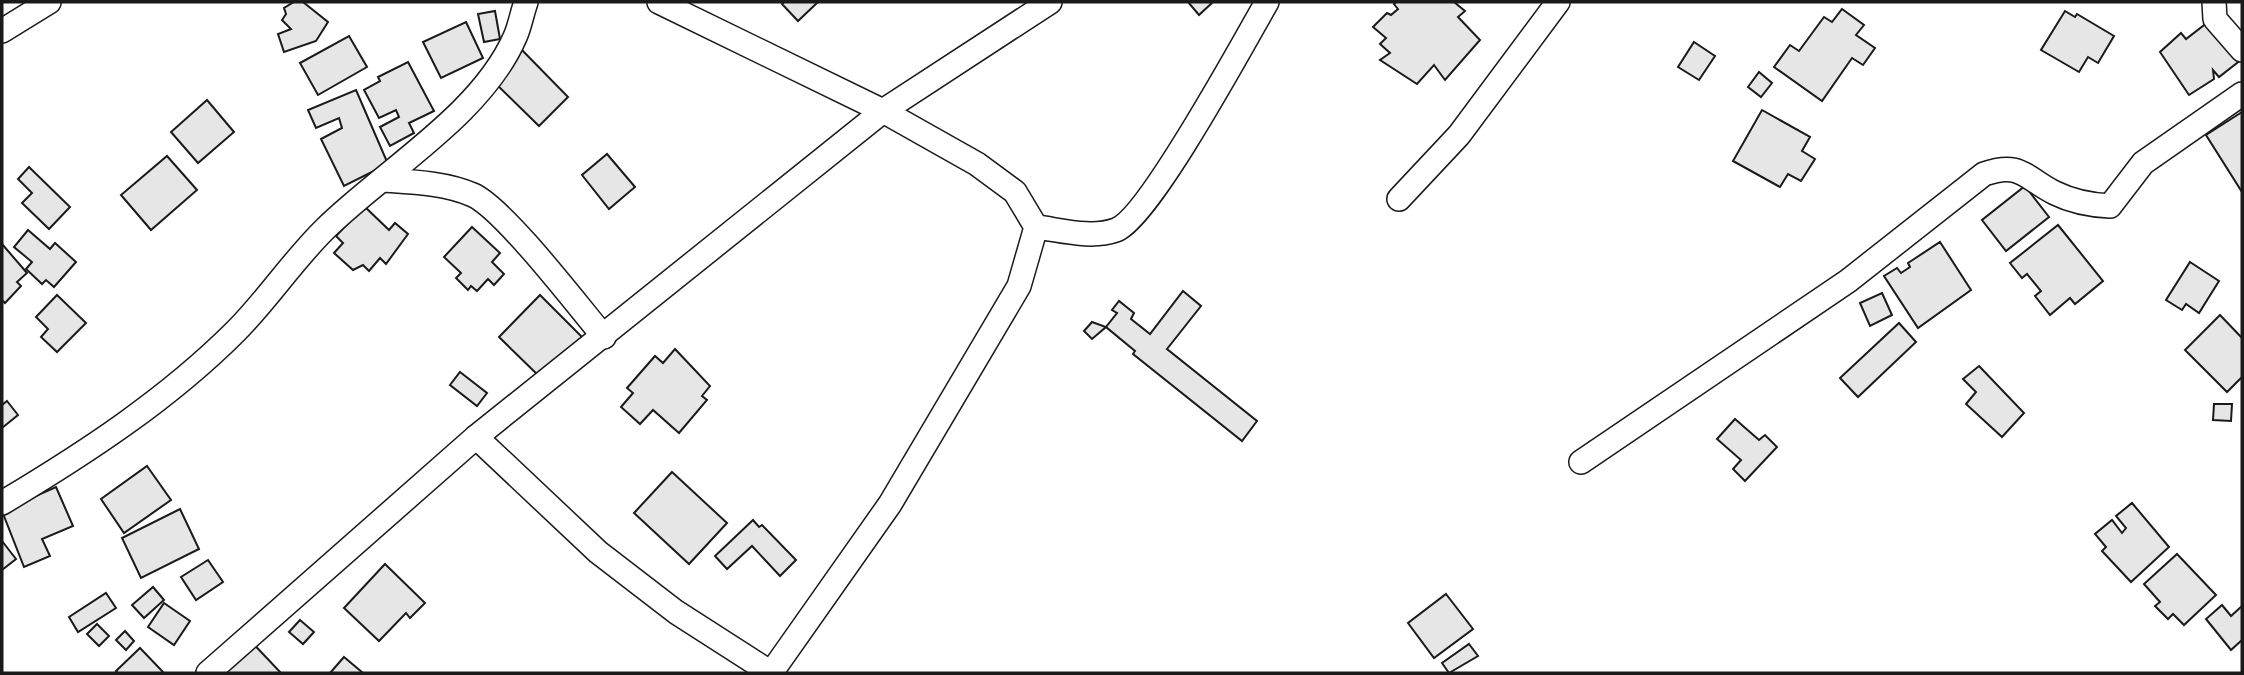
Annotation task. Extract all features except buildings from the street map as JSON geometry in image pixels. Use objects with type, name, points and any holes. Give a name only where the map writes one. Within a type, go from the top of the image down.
[{"type":"street","points":[[2,31],[50,2]]},
{"type":"street","points":[[2,503],[121,427],[181,381],[237,330],[327,227],[455,116],[489,76],[514,38],[526,2]]},
{"type":"street","points":[[476,437],[598,552],[676,612],[771,673],[904,481],[1019,286],[1036,227],[1015,192],[977,164],[883,111],[660,2]]},
{"type":"street","points":[[208,673],[476,437],[883,111],[1050,2]]},
{"type":"street","points":[[1036,227],[1094,234],[1118,229],[1141,204],[1194,130],[1267,2]]},
{"type":"street","points":[[1399,199],[1459,135],[1558,2]]},
{"type":"street","points":[[2214,2],[2215,19],[2242,50]]},
{"type":"street","points":[[1581,462],[1848,281],[1984,174],[2004,167],[2018,170],[2056,193],[2085,205],[2110,206],[2143,163],[2242,94]]},
{"type":"street","points":[[383,180],[422,183],[476,196],[499,215],[604,337]]}]
